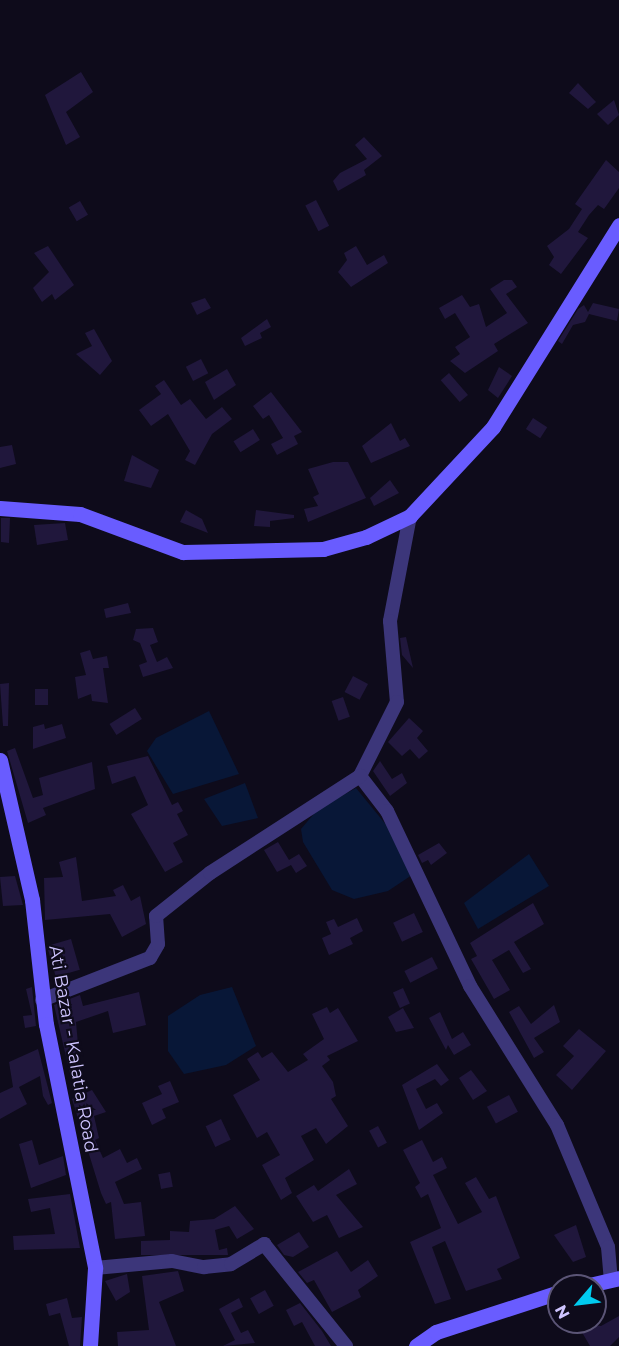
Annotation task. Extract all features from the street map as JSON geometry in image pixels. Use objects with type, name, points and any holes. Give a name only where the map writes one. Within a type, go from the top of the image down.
[{"type":"street","points":[[0,508],[80,514],[183,552],[236,555],[323,549],[410,516],[493,427],[619,225]]},
{"type":"street","points":[[42,1000],[150,957],[158,944],[156,916],[259,839],[360,776],[398,702],[390,621],[410,516]]},
{"type":"street","name":"Ati Bazar - Kalatia Road","points":[[0,760],[32,900],[42,1000],[95,1268],[90,1346]]},
{"type":"street","points":[[360,776],[387,811],[470,987],[557,1125],[608,1247],[615,1279]]},
{"type":"street","points":[[95,1268],[172,1261],[204,1267],[231,1264],[264,1244],[346,1346]]},
{"type":"street","points":[[416,1346],[436,1332],[547,1296]]},
{"type":"water","points":[[209,711],[239,774],[173,794],[147,751],[156,738]]},
{"type":"water","points":[[245,783],[258,818],[222,826],[204,799]]},
{"type":"water","points":[[356,788],[392,832],[412,875],[388,891],[354,899],[332,890],[303,842],[301,829],[318,809]]},
{"type":"water","points":[[529,854],[549,886],[478,929],[464,903]]},
{"type":"water","points":[[232,987],[256,1046],[226,1065],[184,1074],[168,1051],[168,1016],[200,995]]},
{"type":"building","points":[[81,72],[93,92],[66,112],[80,137],[66,145],[45,95]]},
{"type":"building","points":[[578,83],[596,102],[588,109],[569,93]]},
{"type":"building","points":[[614,100],[619,115],[608,125],[597,114]]},
{"type":"building","points":[[364,137],[382,156],[364,170],[366,175],[338,191],[333,181],[340,173],[367,159],[355,145]]},
{"type":"building","points":[[606,160],[619,172],[619,188],[604,209],[598,205],[589,215],[578,232],[588,238],[561,274],[549,265],[554,257],[547,246],[569,229],[582,209],[575,204]]},
{"type":"building","points":[[316,200],[329,226],[318,231],[305,205]]},
{"type":"building","points":[[80,201],[88,215],[77,221],[69,208]]},
{"type":"building","points":[[48,246],[74,285],[55,300],[52,294],[42,302],[33,288],[49,272],[34,253]]},
{"type":"building","points":[[356,246],[367,265],[384,255],[388,263],[351,287],[338,272],[347,260],[344,253]]},
{"type":"building","points":[[504,280],[512,280],[517,287],[506,294],[528,323],[494,344],[498,351],[465,373],[450,361],[460,354],[455,347],[470,337],[455,313],[445,319],[439,308],[462,295],[470,307],[479,304],[486,327],[507,313],[490,289]]},
{"type":"building","points":[[205,298],[211,308],[197,315],[191,303]]},
{"type":"building","points":[[593,303],[619,309],[617,321],[589,314],[585,322],[573,325],[562,344],[558,341],[578,309],[584,305],[588,312]]},
{"type":"building","points":[[267,319],[271,327],[260,333],[262,338],[245,346],[241,338]]},
{"type":"building","points":[[94,329],[112,361],[100,375],[76,354],[92,346],[85,333]]},
{"type":"building","points":[[201,359],[208,373],[193,381],[186,367]]},
{"type":"building","points":[[499,367],[512,376],[498,398],[488,390]]},
{"type":"building","points":[[227,369],[236,385],[214,400],[205,382]]},
{"type":"building","points":[[449,373],[468,395],[460,402],[441,380]]},
{"type":"building","points":[[164,380],[181,405],[190,399],[206,419],[222,407],[232,419],[212,434],[195,465],[185,460],[190,451],[168,414],[151,426],[139,410],[161,394],[155,386]]},
{"type":"building","points":[[271,392],[302,432],[294,436],[298,444],[277,455],[271,444],[283,438],[269,415],[263,419],[253,406]]},
{"type":"building","points":[[533,418],[547,427],[540,438],[526,429]]},
{"type":"building","points":[[391,423],[400,441],[405,438],[410,446],[371,463],[362,446]]},
{"type":"building","points":[[253,429],[260,440],[240,452],[233,441]]},
{"type":"building","points":[[12,445],[16,464],[0,468],[0,447]]},
{"type":"building","points":[[132,455],[159,470],[151,488],[124,481]]},
{"type":"building","points":[[333,462],[348,462],[366,498],[308,522],[304,509],[318,506],[313,497],[319,494],[308,469]]},
{"type":"building","points":[[390,480],[399,493],[374,506],[370,498]]},
{"type":"building","points":[[186,510],[202,519],[208,533],[180,522]]},
{"type":"building","points":[[256,510],[294,515],[294,518],[270,521],[270,527],[254,526]]},
{"type":"building","points":[[1,518],[10,518],[9,543],[1,542]]},
{"type":"building","points":[[65,523],[68,540],[37,545],[34,525]]},
{"type":"building","points":[[128,603],[131,613],[106,618],[104,609]]},
{"type":"building","points":[[153,628],[158,642],[150,645],[157,662],[167,657],[173,668],[143,677],[139,665],[147,662],[140,643],[133,640],[136,629]]},
{"type":"building","points":[[406,637],[413,668],[402,655],[400,638]]},
{"type":"building","points":[[90,650],[93,659],[107,656],[109,668],[103,668],[108,703],[92,701],[91,694],[78,699],[75,677],[86,675],[80,653]]},
{"type":"building","points":[[353,676],[368,684],[360,700],[345,692]]},
{"type":"building","points":[[9,683],[8,726],[3,726],[0,684]]},
{"type":"building","points":[[35,689],[48,689],[48,705],[35,705]]},
{"type":"building","points":[[343,697],[350,717],[338,721],[332,701]]},
{"type":"building","points":[[135,708],[142,719],[116,735],[110,724]]},
{"type":"building","points":[[409,718],[423,731],[417,738],[428,751],[419,759],[410,749],[402,756],[388,742]]},
{"type":"building","points":[[44,724],[45,729],[62,724],[66,738],[33,749],[33,727]]},
{"type":"building","points":[[15,748],[33,798],[43,795],[39,778],[92,762],[95,789],[43,808],[46,815],[28,823],[7,751]]},
{"type":"building","points":[[148,756],[172,805],[178,802],[183,811],[177,814],[188,835],[173,843],[183,862],[165,872],[131,814],[148,805],[135,776],[112,784],[107,766]]},
{"type":"building","points":[[380,761],[392,779],[402,773],[407,783],[390,796],[373,771]]},
{"type":"building","points":[[278,842],[289,860],[299,854],[307,866],[296,873],[291,865],[277,872],[264,850]]},
{"type":"building","points":[[439,843],[447,853],[431,865],[428,860],[422,863],[418,855]]},
{"type":"building","points":[[76,857],[82,901],[116,896],[113,890],[123,885],[131,901],[140,896],[146,924],[122,937],[110,914],[45,920],[44,878],[63,877],[59,862]]},
{"type":"building","points":[[15,876],[23,905],[3,906],[0,877]]},
{"type":"building","points":[[533,903],[544,924],[514,942],[531,969],[523,973],[509,950],[492,960],[510,990],[494,999],[471,959],[477,956],[470,943]]},
{"type":"building","points":[[414,913],[423,932],[402,942],[393,923]]},
{"type":"building","points":[[357,918],[363,931],[350,938],[353,944],[329,955],[322,938],[331,934],[326,922],[334,919],[338,927]]},
{"type":"building","points":[[71,939],[80,970],[56,977],[47,946]]},
{"type":"building","points":[[432,957],[438,969],[410,983],[404,971]]},
{"type":"building","points":[[32,987],[36,1026],[25,1028],[23,1016],[32,1015],[26,989]]},
{"type":"building","points":[[403,988],[410,1004],[400,1008],[393,992]]},
{"type":"building","points":[[139,992],[146,1025],[113,1033],[108,1011],[76,1022],[81,1077],[71,1078],[54,1005],[80,995],[83,1006]]},
{"type":"building","points":[[554,1005],[560,1022],[534,1038],[544,1052],[534,1058],[509,1012],[519,1006],[531,1024]]},
{"type":"building","points":[[327,1007],[330,1013],[338,1008],[358,1041],[327,1056],[330,1060],[322,1066],[333,1082],[336,1096],[331,1099],[348,1126],[326,1144],[316,1128],[301,1136],[314,1160],[285,1178],[292,1193],[281,1200],[262,1165],[280,1155],[267,1132],[257,1138],[233,1095],[260,1080],[247,1059],[258,1052],[262,1058],[272,1052],[288,1072],[308,1060],[303,1054],[324,1039],[312,1014]]},
{"type":"building","points":[[403,1008],[414,1028],[396,1032],[388,1017]]},
{"type":"building","points":[[440,1012],[452,1039],[463,1032],[471,1045],[454,1055],[448,1045],[446,1050],[429,1018]]},
{"type":"building","points":[[579,1029],[606,1051],[572,1090],[556,1075],[574,1056],[563,1046]]},
{"type":"building","points":[[38,1049],[52,1103],[48,1105],[43,1096],[40,1076],[19,1087],[27,1104],[0,1119],[0,1093],[13,1087],[9,1062]]},
{"type":"building","points":[[437,1064],[449,1080],[441,1086],[435,1079],[416,1089],[426,1109],[437,1103],[443,1113],[419,1130],[402,1085]]},
{"type":"building","points":[[471,1070],[487,1091],[473,1100],[459,1078]]},
{"type":"building","points":[[170,1081],[179,1102],[162,1109],[166,1118],[152,1125],[142,1103],[162,1094],[158,1086]]},
{"type":"building","points":[[92,1090],[106,1112],[94,1116],[99,1138],[95,1140],[103,1158],[120,1149],[127,1163],[137,1158],[142,1169],[115,1182],[124,1204],[141,1202],[145,1236],[115,1239],[111,1202],[106,1204],[101,1193],[72,1099]]},
{"type":"building","points":[[509,1095],[518,1112],[496,1124],[487,1107]]},
{"type":"building","points":[[221,1119],[231,1140],[215,1147],[206,1126]]},
{"type":"building","points":[[378,1126],[387,1143],[378,1147],[369,1131]]},
{"type":"building","points":[[32,1140],[39,1165],[63,1156],[66,1175],[31,1188],[19,1144]]},
{"type":"building","points":[[422,1140],[433,1162],[442,1157],[447,1168],[433,1175],[458,1224],[482,1212],[465,1183],[476,1177],[489,1199],[496,1196],[520,1258],[497,1269],[502,1279],[466,1291],[445,1241],[432,1247],[451,1299],[435,1304],[410,1242],[441,1228],[428,1194],[421,1198],[415,1187],[420,1183],[403,1150]]},
{"type":"building","points":[[349,1169],[357,1184],[336,1195],[363,1227],[339,1238],[327,1215],[313,1222],[296,1196],[314,1185],[318,1191]]},
{"type":"building","points":[[170,1172],[173,1187],[161,1189],[158,1174]]},
{"type":"building","points":[[70,1194],[80,1248],[14,1250],[13,1236],[55,1234],[50,1208],[31,1212],[28,1199]]},
{"type":"building","points":[[235,1206],[254,1229],[237,1239],[229,1226],[215,1230],[219,1250],[227,1248],[228,1255],[141,1255],[141,1241],[170,1240],[170,1231],[189,1232],[190,1221],[214,1219]]},
{"type":"building","points":[[576,1225],[586,1257],[573,1262],[554,1235]]},
{"type":"building","points":[[299,1232],[309,1247],[293,1257],[284,1255],[277,1245]]},
{"type":"building","points":[[337,1251],[351,1272],[368,1260],[378,1276],[358,1290],[361,1297],[332,1312],[314,1280],[307,1283],[298,1272]]},
{"type":"building","points":[[178,1271],[184,1291],[159,1302],[176,1346],[118,1346],[117,1332],[149,1330],[142,1276]]},
{"type":"building","points":[[127,1274],[130,1292],[116,1301],[105,1281]]},
{"type":"building","points":[[265,1290],[274,1306],[259,1314],[250,1298]]},
{"type":"building","points":[[67,1298],[72,1318],[82,1317],[80,1346],[69,1346],[60,1313],[49,1316],[46,1304]]},
{"type":"building","points":[[239,1298],[243,1307],[231,1313],[241,1333],[248,1330],[255,1343],[223,1346],[235,1340],[219,1309]]},
{"type":"building","points":[[300,1303],[331,1346],[315,1346],[302,1322],[294,1326],[286,1310]]},
{"type":"building","points":[[619,1316],[619,1337],[610,1346],[590,1346],[583,1334],[607,1334],[607,1323]]}]
